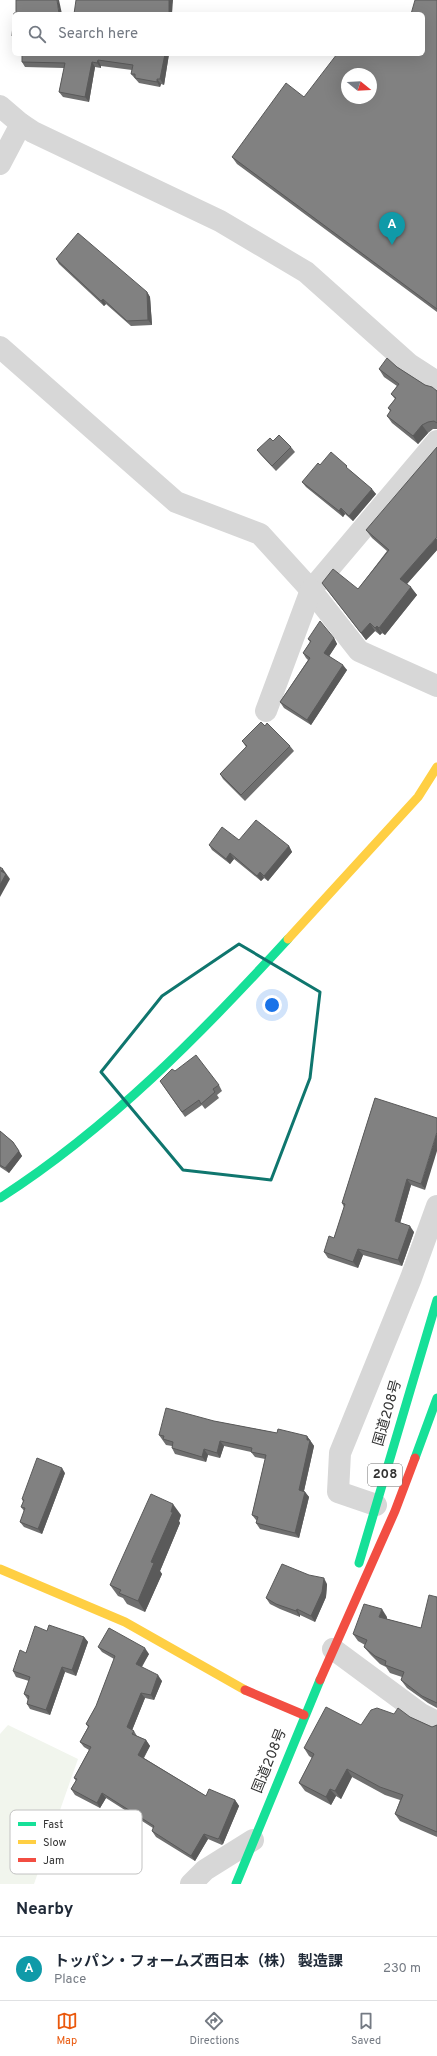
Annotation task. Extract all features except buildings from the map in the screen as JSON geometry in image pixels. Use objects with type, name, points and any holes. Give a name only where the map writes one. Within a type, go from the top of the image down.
[{"type":"main road","points":[[0,1198],[36,1175],[153,1079],[276,952],[413,803],[437,767]]},
{"type":"main road","name":"国道208号","points":[[333,1649],[437,1300]]},
{"type":"main road","name":"国道208号","points":[[236,1884],[304,1715],[395,1511],[437,1398]]},
{"type":"main road","points":[[0,1568],[125,1622],[239,1687],[304,1715]]},
{"type":"street","points":[[0,106],[33,132],[220,221],[306,272],[410,364],[437,382]]},
{"type":"street","points":[[0,164],[21,124]]},
{"type":"street","points":[[0,347],[176,502],[260,534],[311,590],[359,651],[437,686]]},
{"type":"street","points":[[266,711],[311,590],[437,441]]},
{"type":"street","points":[[376,1505],[338,1492],[340,1453],[411,1278],[437,1206]]},
{"type":"street","points":[[333,1649],[421,1714],[437,1722]]},
{"type":"street","points":[[191,1884],[205,1870],[253,1840]]},
{"type":"highlighted area","points":[[239,944],[320,992],[310,1078],[271,1180],[183,1170],[101,1072],[162,996]]},
{"type":"shaded area","points":[[8,1725],[78,1759],[60,1810],[10,1810],[10,1874],[38,1874],[34,1884],[0,1884],[0,1734]]},
{"type":"traffic: fast","points":[[0,1198],[40,1171],[79,1141],[152,1078],[222,1010],[288,939]]},
{"type":"traffic: fast","points":[[359,1563],[437,1300]]},
{"type":"traffic: fast","points":[[415,1458],[437,1398]]},
{"type":"traffic: fast","points":[[236,1884],[320,1680]]},
{"type":"traffic: slow","points":[[288,939],[418,797],[437,767]]},
{"type":"traffic: slow","points":[[0,1569],[125,1622],[245,1690]]},
{"type":"traffic: jam","points":[[320,1680],[395,1511],[415,1458]]},
{"type":"traffic: jam","points":[[245,1690],[304,1715]]},
{"type":"place","name":"トッパン・フォームズ西日本（株） 製造課","points":[[392,245]]}]
